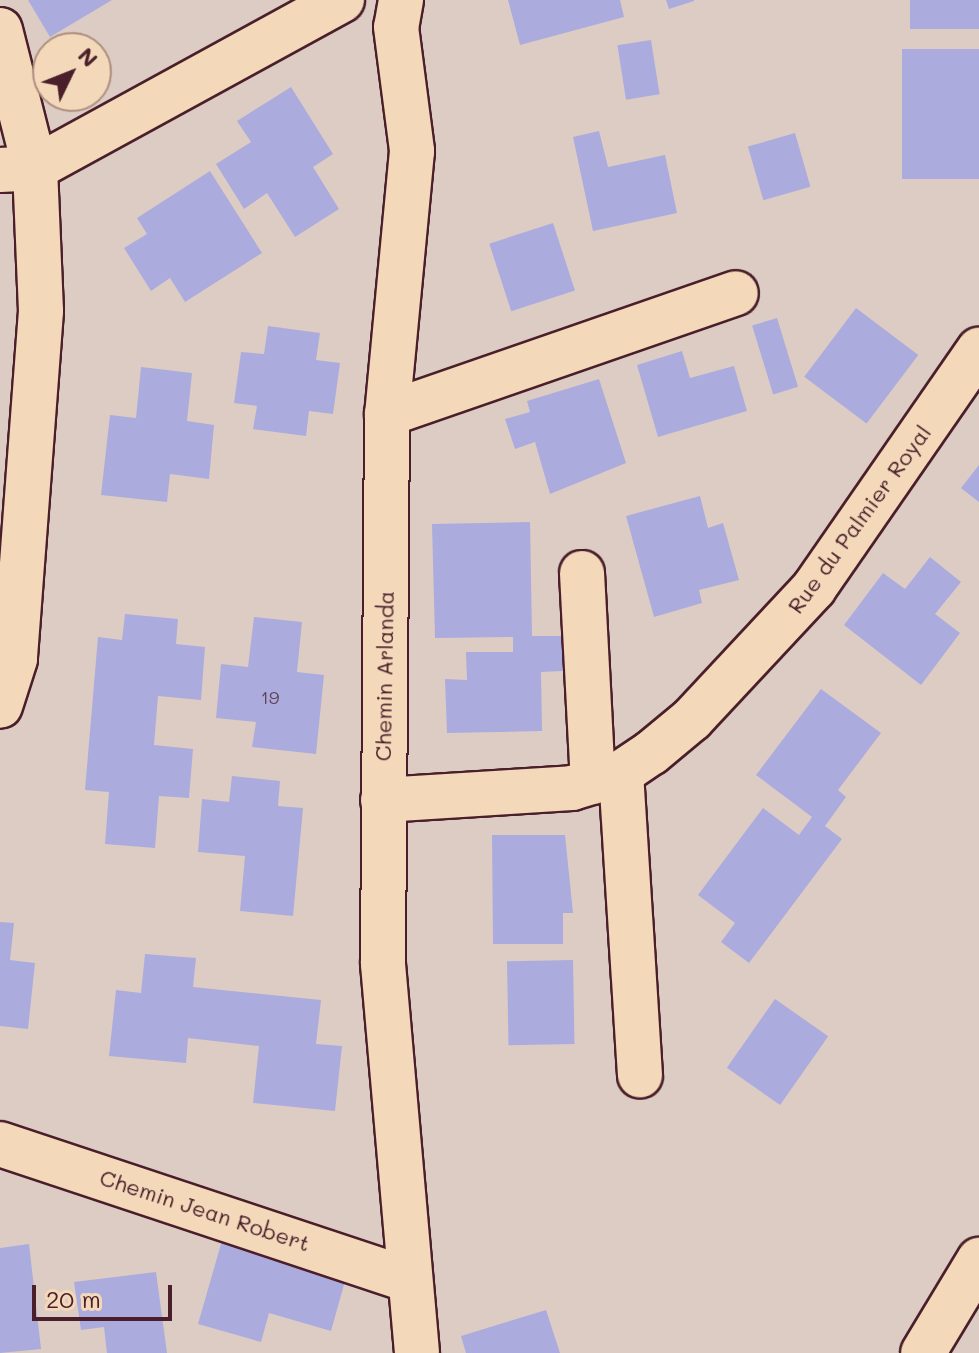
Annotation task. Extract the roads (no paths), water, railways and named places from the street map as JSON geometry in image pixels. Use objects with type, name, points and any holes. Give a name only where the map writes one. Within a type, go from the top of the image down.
[{"type":"main road","points":[[18,169],[342,0]]},
{"type":"main road","name":"Chemin Arlanda","points":[[401,0],[396,27],[412,151],[387,414],[383,964],[417,1353]]},
{"type":"main road","points":[[0,30],[40,378],[21,524],[15,659],[0,706]]},
{"type":"main road","points":[[387,414],[736,293]]},
{"type":"main road","name":"Rue du Palmier Royal","points":[[383,800],[547,792],[607,778],[692,719],[814,588],[979,350]]},
{"type":"main road","points":[[582,573],[640,1075]]},
{"type":"main road","name":"Chemin Jean Robert","points":[[0,1144],[409,1280]]},
{"type":"main road","points":[[923,1353],[979,1260]]}]
